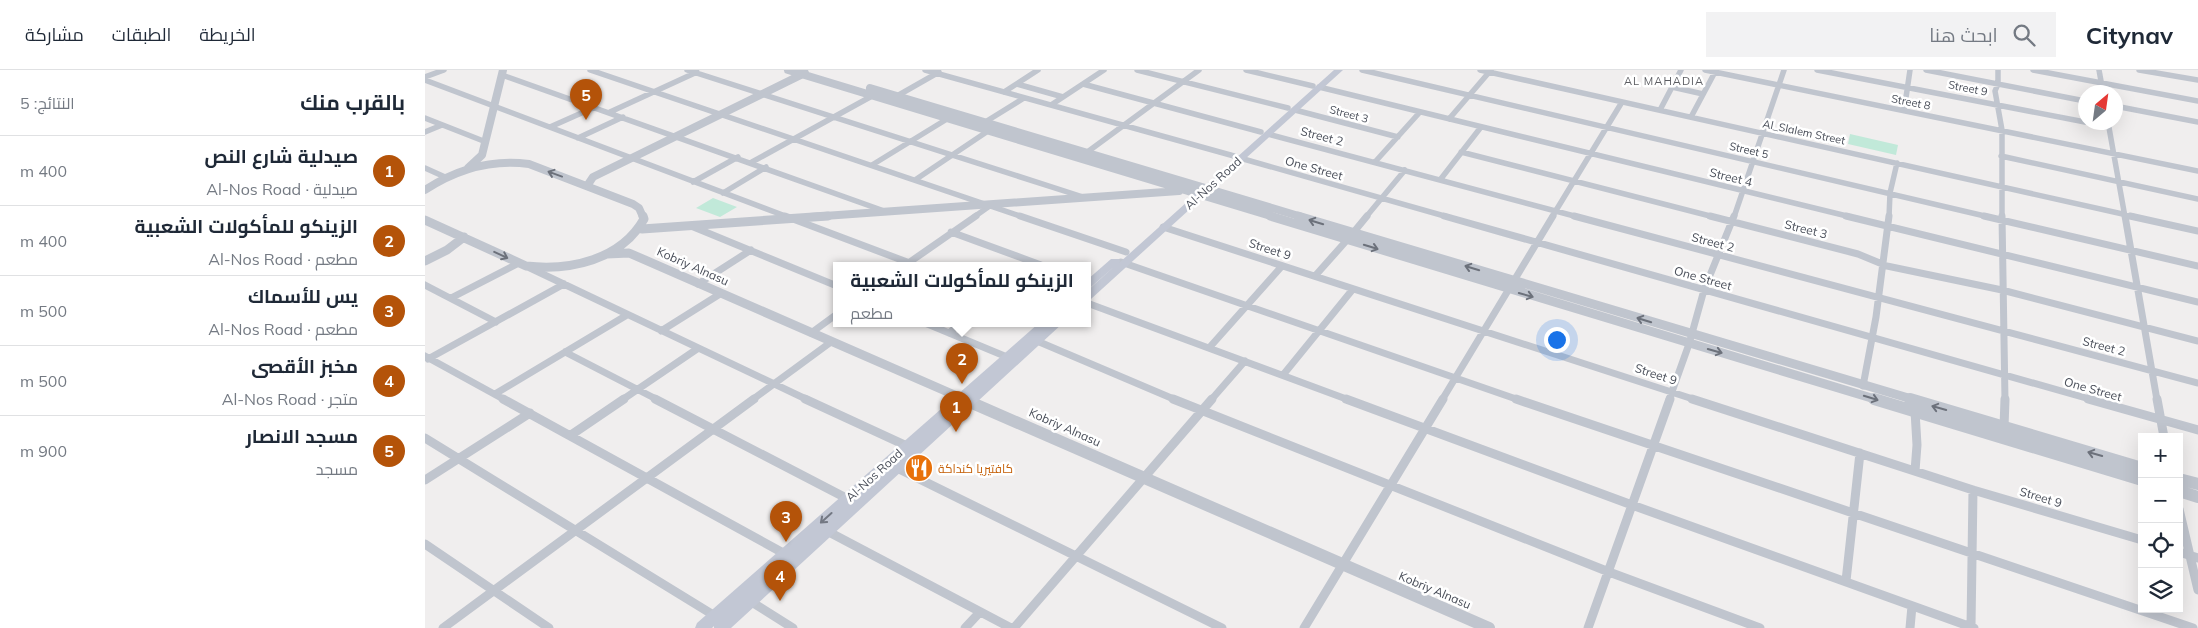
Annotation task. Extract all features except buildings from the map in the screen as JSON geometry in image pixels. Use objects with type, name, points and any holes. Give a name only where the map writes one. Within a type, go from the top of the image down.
[{"type":"main road","name":"Al-Nos Road","points":[[1316,87],[1331,70]]},
{"type":"main road","name":"Al-Nos Road","points":[[1091,293],[1126,252],[1195,190],[1237,157],[1316,87],[1339,70]]},
{"type":"main road","name":"Al-Nos Road","points":[[1091,281],[1119,262],[1163,227],[1195,190]]},
{"type":"main road","name":"Al-Nos Road","points":[[702,628],[718,622],[750,601],[897,468],[1007,357],[1041,327]]},
{"type":"main road","name":"Al-Nos Road","points":[[718,622],[785,554],[907,446],[966,400],[1053,327]]},
{"type":"street","points":[[425,79],[444,70]]},
{"type":"street","points":[[591,70],[1126,252]]},
{"type":"street","points":[[687,70],[698,71],[762,94],[1087,199]]},
{"type":"street","points":[[788,70],[808,71],[897,96],[983,127],[1350,236],[1514,281],[1915,411],[2138,479]]},
{"type":"street","name":"One Street","points":[[925,70],[940,72],[1024,98],[2198,430]]},
{"type":"street","points":[[1004,92],[1037,70]]},
{"type":"street","points":[[1051,105],[1104,70]]},
{"type":"street","name":"Street 3","points":[[1137,70],[1398,137]]},
{"type":"street","points":[[1086,153],[1199,70]]},
{"type":"street","name":"Street 4","points":[[1246,70],[2198,302]]},
{"type":"street","name":"Street 5","points":[[1362,70],[2198,266]]},
{"type":"street","name":"Al_Slalem Street","points":[[1480,70],[2198,230]]},
{"type":"street","points":[[1659,110],[1681,70]]},
{"type":"street","name":"Street 8","points":[[1705,70],[2198,171]]},
{"type":"street","points":[[1589,628],[1654,445],[1690,339],[1704,290],[1733,222],[1784,70]]},
{"type":"street","name":"Street 9","points":[[1817,70],[2078,120]]},
{"type":"street","points":[[1904,111],[1910,70]]},
{"type":"street","points":[[1926,70],[2078,99]]},
{"type":"street","points":[[1998,70],[1998,84],[1995,91],[2002,130],[2003,187],[2001,219],[2005,376],[2004,427]]},
{"type":"street","points":[[2033,70],[2198,101]]},
{"type":"street","points":[[2099,70],[2101,83]]},
{"type":"street","points":[[2139,70],[2198,80]]},
{"type":"street","points":[[610,112],[698,71]]},
{"type":"street","points":[[587,186],[589,181],[601,174],[808,71],[872,96],[947,119],[1086,153],[1195,190]]},
{"type":"street","points":[[1449,119],[1490,71]]},
{"type":"street","points":[[468,168],[482,155],[503,72],[887,212]]},
{"type":"street","points":[[897,96],[940,72]]},
{"type":"street","points":[[1691,117],[1715,72]]},
{"type":"street","points":[[425,79],[905,262]]},
{"type":"street","points":[[1017,84],[1063,97]]},
{"type":"street","name":"Street 2","points":[[1083,84],[2198,383]]},
{"type":"street","points":[[1672,88],[1703,94]]},
{"type":"street","points":[[752,162],[872,96]]},
{"type":"street","points":[[915,180],[953,155],[983,127],[1024,98]]},
{"type":"street","points":[[1303,628],[1622,102]]},
{"type":"street","points":[[550,127],[595,107]]},
{"type":"street","points":[[2123,108],[2198,122]]},
{"type":"street","points":[[1375,162],[1420,112]]},
{"type":"street","points":[[578,138],[623,117]]},
{"type":"street","points":[[425,118],[486,142]]},
{"type":"street","points":[[872,165],[947,119]]},
{"type":"street","points":[[425,132],[441,125]]},
{"type":"street","points":[[1440,180],[1481,127]]},
{"type":"street","points":[[2110,130],[2163,433]]},
{"type":"street","name":"Street 3","points":[[1461,152],[1733,222],[1881,262],[1887,266],[2002,290],[2198,341]]},
{"type":"street","points":[[482,155],[500,162]]},
{"type":"street","points":[[2001,156],[2198,199]]},
{"type":"street","points":[[693,182],[739,158]]},
{"type":"street","points":[[425,190],[445,177],[468,168],[500,162],[529,164],[639,208],[644,220],[642,229],[628,248],[557,268],[543,269],[522,264],[451,298]]},
{"type":"street","points":[[1863,386],[1873,338],[1879,297],[1881,262],[1889,228],[1890,193],[1897,163]]},
{"type":"street","points":[[723,192],[766,167]]},
{"type":"street","points":[[425,168],[445,177]]},
{"type":"street","points":[[1315,276],[1405,170]]},
{"type":"street","points":[[573,180],[601,174]]},
{"type":"street","points":[[642,229],[1195,190]]},
{"type":"street","points":[[913,262],[990,205]]},
{"type":"street","points":[[425,220],[907,446]]},
{"type":"street","points":[[691,226],[833,284]]},
{"type":"street","name":"Street 9","points":[[1163,227],[1973,490],[2138,539]]},
{"type":"street","points":[[951,232],[1033,262]]},
{"type":"street","points":[[1350,236],[1508,290],[1863,386],[2138,467]]},
{"type":"street","points":[[447,250],[464,237]]},
{"type":"street","points":[[425,261],[447,250],[475,242]]},
{"type":"street","name":"Kobriy Alnasu","points":[[628,248],[720,294],[1489,628]]},
{"type":"street","points":[[699,284],[751,250]]},
{"type":"street","points":[[1119,262],[1454,378],[2193,628]]},
{"type":"street","points":[[1209,348],[1282,266]]},
{"type":"street","points":[[426,358],[564,284]]},
{"type":"street","points":[[425,285],[496,322]]},
{"type":"street","points":[[1283,376],[1353,289]]},
{"type":"street","points":[[661,331],[720,294]]},
{"type":"street","points":[[1091,304],[1632,505],[1973,628],[1971,553],[1973,490]]},
{"type":"street","points":[[495,394],[627,315]]},
{"type":"street","points":[[811,333],[833,317]]},
{"type":"street","points":[[935,327],[1007,357]]},
{"type":"street","points":[[949,333],[956,327]]},
{"type":"street","points":[[1037,341],[1202,411],[1743,625],[1760,628]]},
{"type":"street","points":[[443,628],[831,342]]},
{"type":"street","points":[[571,435],[697,349]]},
{"type":"street","points":[[565,352],[847,499]]},
{"type":"street","points":[[426,358],[571,435],[785,554]]},
{"type":"street","points":[[827,531],[1013,628],[1245,361]]},
{"type":"street","points":[[1915,411],[1917,445],[1915,471]]},
{"type":"street","points":[[425,480],[530,413]]},
{"type":"street","points":[[425,438],[575,530],[718,622]]},
{"type":"street","points":[[1846,581],[1860,453]]},
{"type":"street","points":[[897,468],[1222,628]]},
{"type":"street","points":[[2183,480],[2198,484]]},
{"type":"street","points":[[2183,492],[2198,497]]},
{"type":"street","points":[[2183,522],[2194,556],[2198,590]]},
{"type":"street","points":[[425,544],[549,628]]},
{"type":"street","points":[[750,601],[793,628]]},
{"type":"street","points":[[1911,628],[1912,606]]},
{"type":"street","points":[[965,628],[980,612]]},
{"type":"green space","points":[[1850,134],[1898,145],[1896,155],[1848,144]]},
{"type":"green space","points":[[713,198],[737,207],[720,217],[696,208]]},
{"type":"place","name":"مسجد الانصار","points":[[586,120]]},
{"type":"place","name":"الزينكو للمأكولات الشعبية","points":[[962,384]]},
{"type":"place","name":"صيدلية شارع النص","points":[[956,432]]},
{"type":"place","name":"كافتيريا كنداكة","points":[[919,468]]},
{"type":"place","name":"يس للأسماك","points":[[786,542]]},
{"type":"place","name":"مخبز الأقصى","points":[[780,601]]},
{"type":"district","name":"AL MAHADIA","points":[[1664,81]]}]
